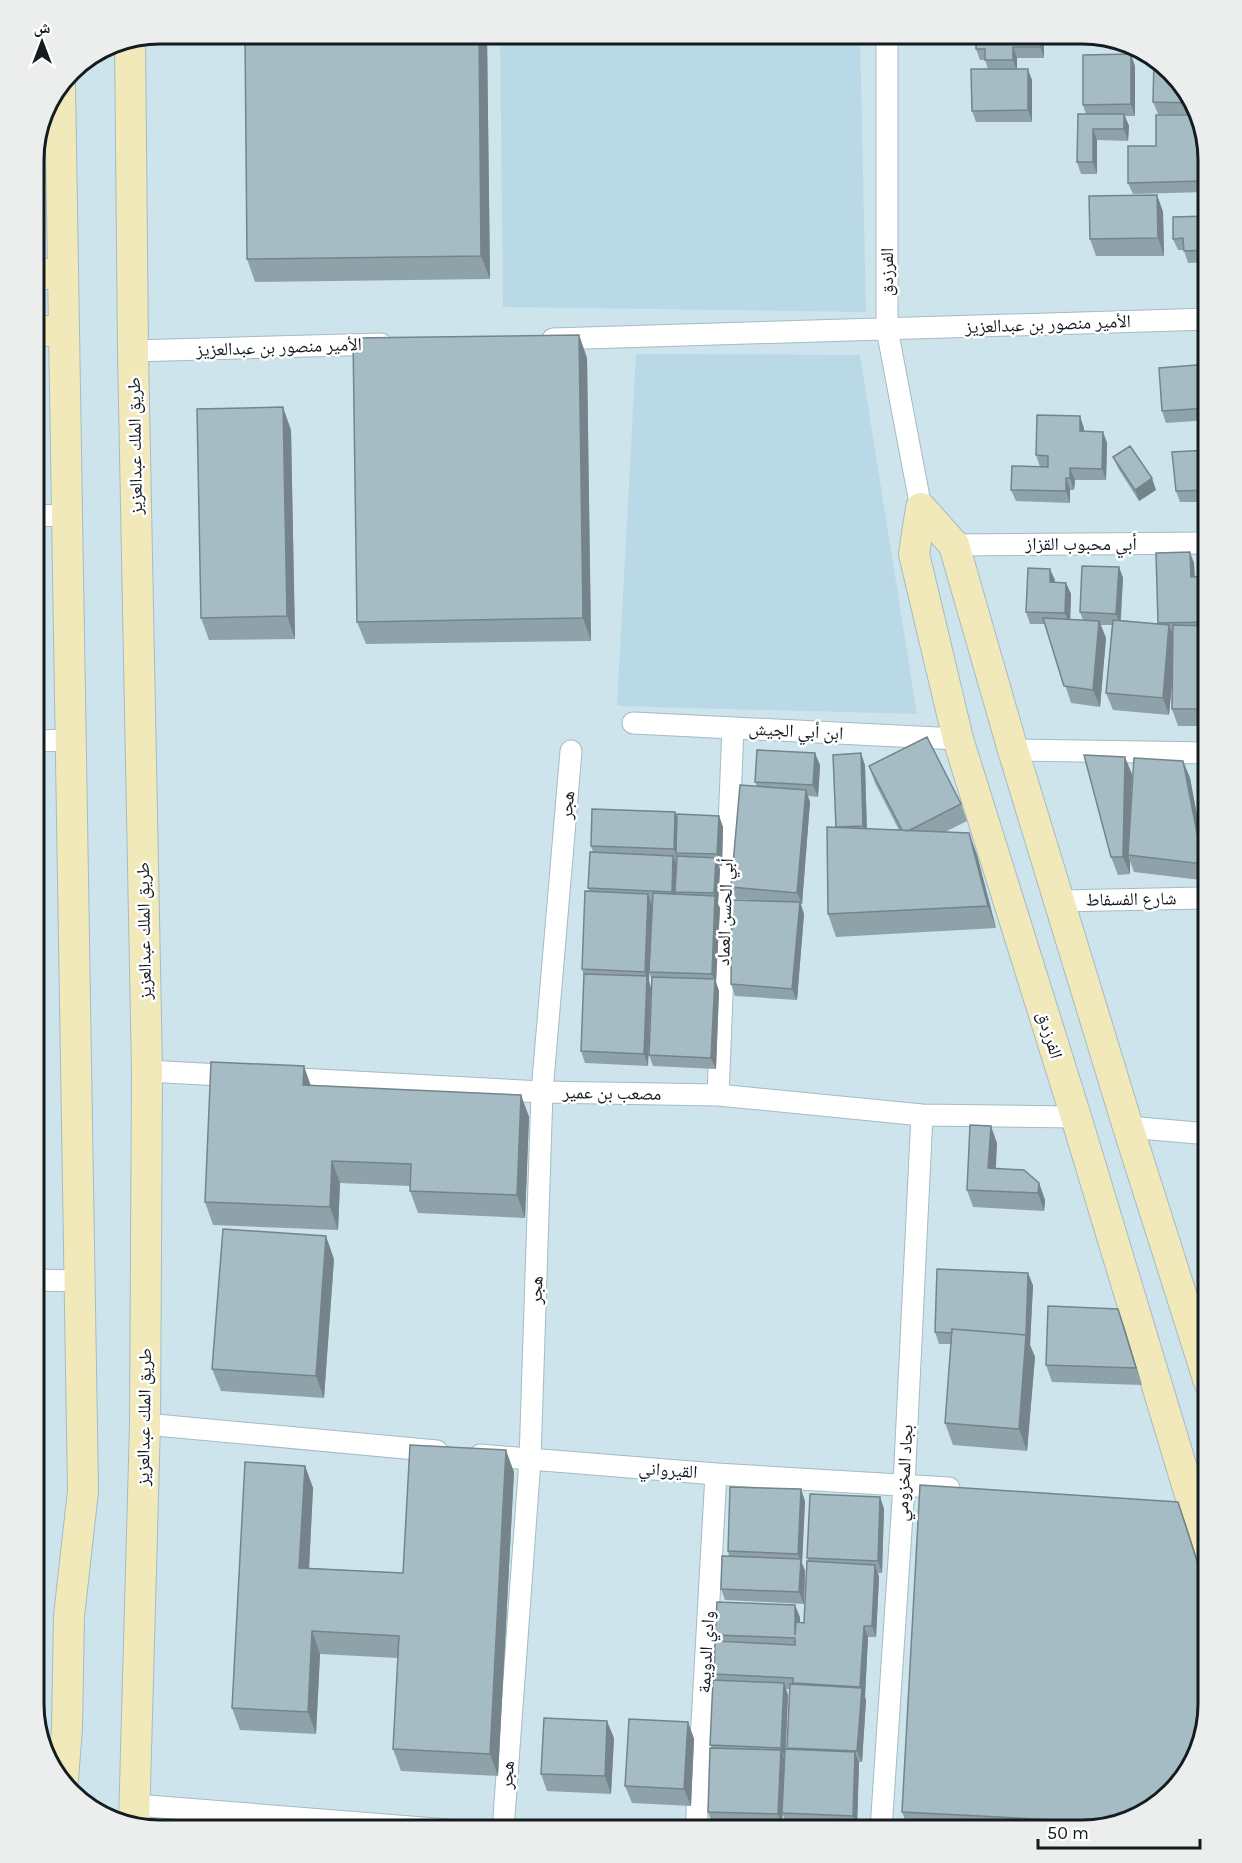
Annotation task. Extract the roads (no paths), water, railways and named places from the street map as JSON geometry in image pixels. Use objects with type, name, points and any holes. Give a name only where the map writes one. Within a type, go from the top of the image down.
[{"type":"main road","name":"طريق الملك عبدالعزيز","points":[[130,47],[133,351],[147,1071],[145,1424],[135,1814]]},
{"type":"main road","points":[[60,99],[83,1491],[69,1616],[64,1769]]},
{"type":"main road","points":[[44,274],[63,274]]},
{"type":"main road","points":[[44,331],[63,331]]},
{"type":"main road","points":[[921,508],[954,545],[1013,750],[1198,1347]]},
{"type":"main road","name":"الفرزدق","points":[[921,508],[914,554],[958,739],[1076,1116],[1181,1505],[1198,1537]]},
{"type":"street","name":"الفرزدق","points":[[887,44],[887,329],[921,508]]},
{"type":"street","name":"الأمير منصور بن عبدالعزيز","points":[[535,340],[1198,319]]},
{"type":"street","name":"الأمير منصور بن عبدالعزيز","points":[[133,351],[405,343]]},
{"type":"street","points":[[44,516],[67,515]]},
{"type":"street","name":"أبي محبوب القزاز","points":[[954,545],[1198,543]]},
{"type":"street","name":"ابن أبي الجيش","points":[[633,723],[958,739]]},
{"type":"street","name":"أبي الحسن العماد","points":[[718,1095],[733,728]]},
{"type":"street","points":[[44,741],[70,740]]},
{"type":"street","points":[[1013,750],[1198,753]]},
{"type":"street","name":"هجر","points":[[504,1819],[530,1460],[542,1092],[571,751]]},
{"type":"street","name":"شارع الفسفاط","points":[[1059,901],[1198,898]]},
{"type":"street","name":"مصعب بن عمير","points":[[147,1071],[542,1092],[718,1095],[922,1115],[1076,1116]]},
{"type":"street","name":"بجاد المخزومي","points":[[882,1820],[904,1485],[922,1115]]},
{"type":"street","points":[[1128,1127],[1198,1133]]},
{"type":"street","points":[[44,1280],[80,1281]]},
{"type":"street","name":"القيرواني","points":[[145,1424],[530,1460],[973,1490]]},
{"type":"street","name":"وادي الدويمة","points":[[697,1820],[716,1474]]},
{"type":"street","points":[[135,1814],[235,1819]]}]
